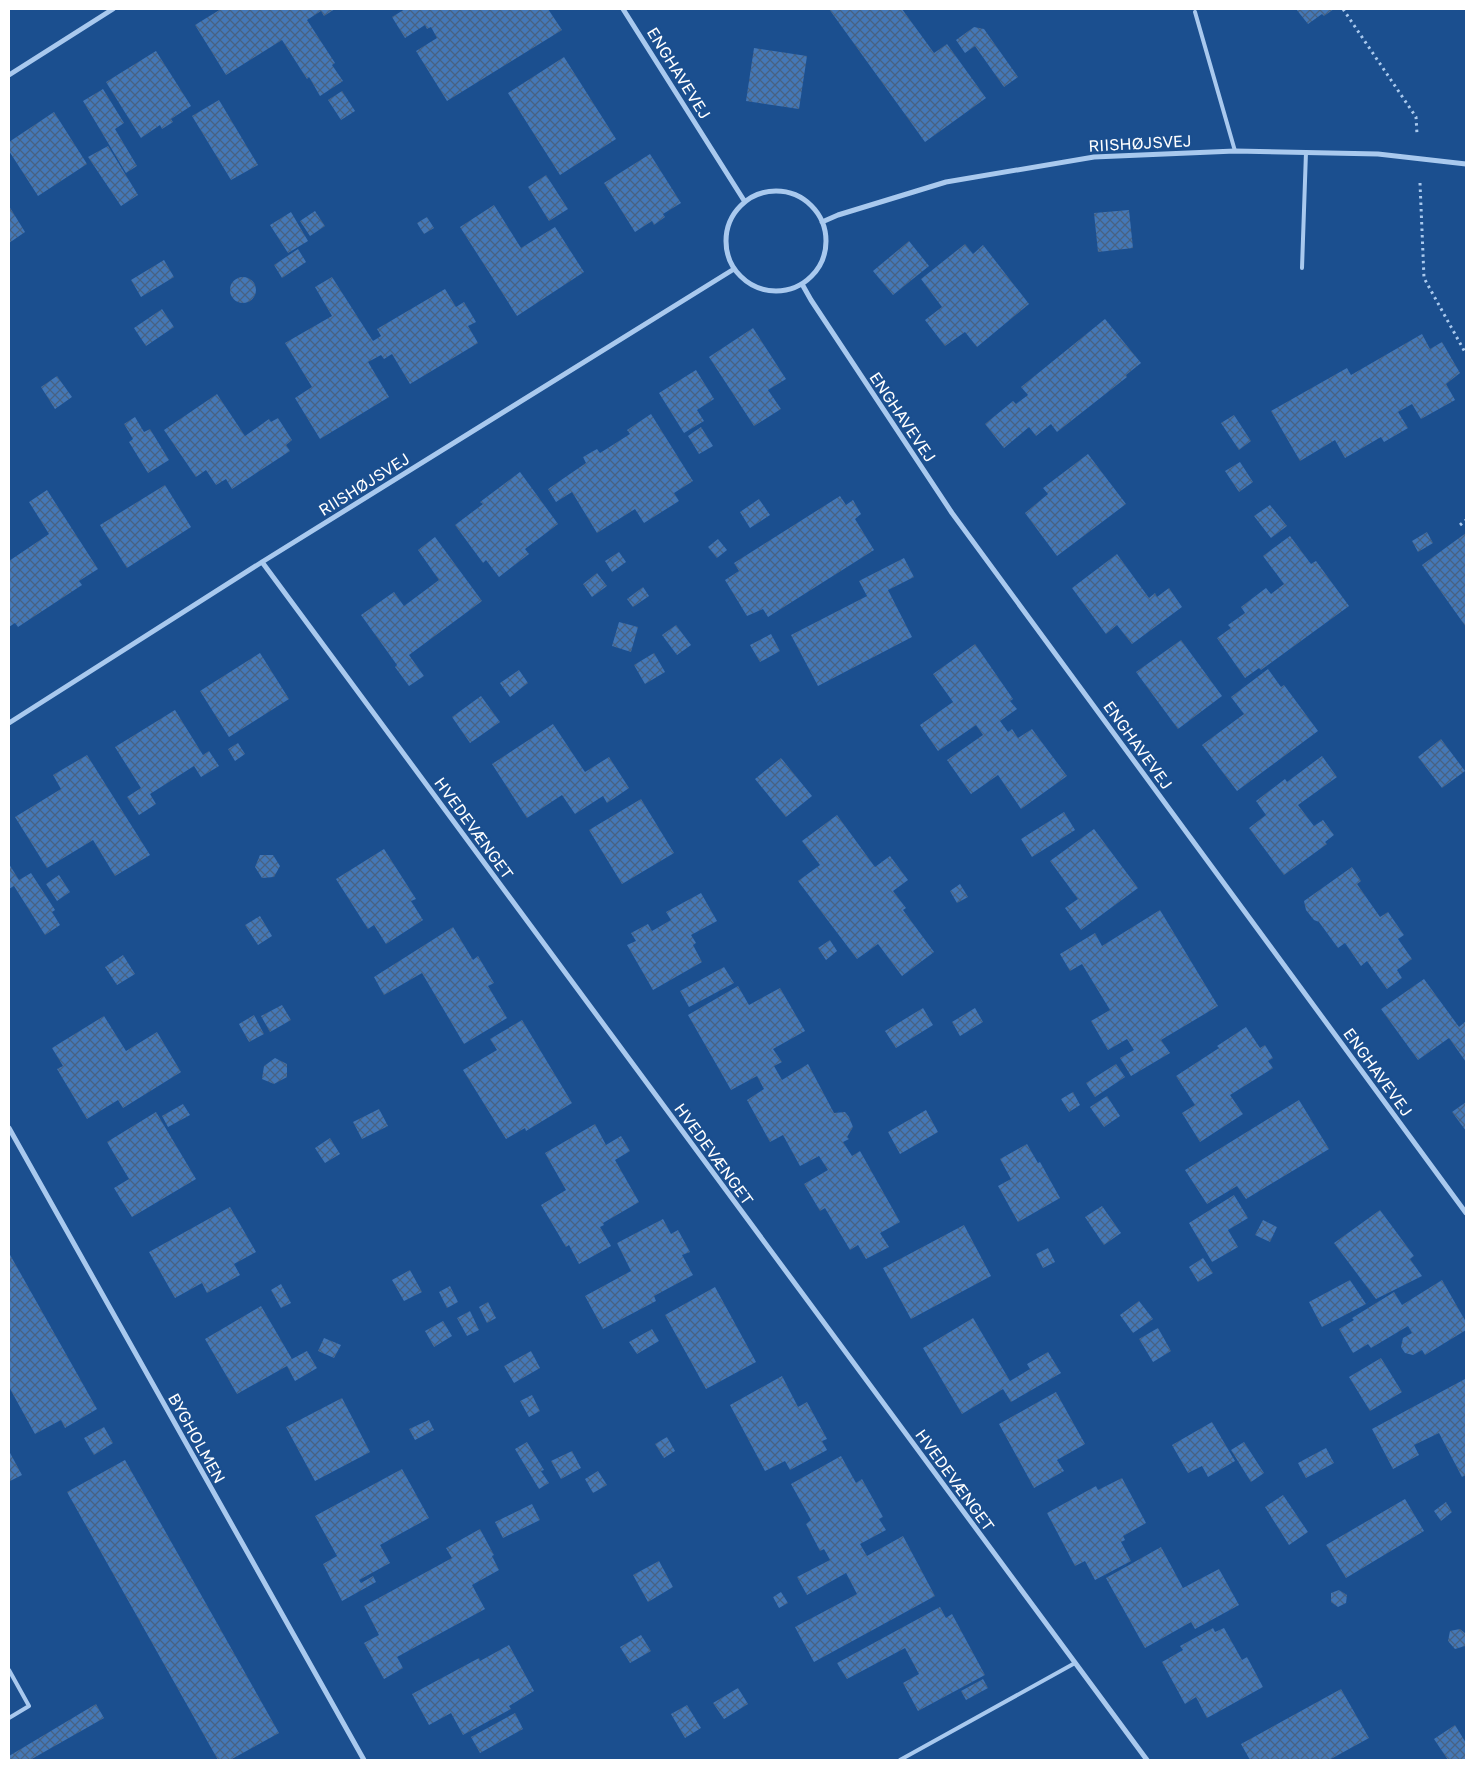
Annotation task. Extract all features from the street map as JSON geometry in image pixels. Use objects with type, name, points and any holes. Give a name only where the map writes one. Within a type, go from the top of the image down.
[{"type":"street","points":[[9,75],[113,9]]},
{"type":"street","name":"ENGHAVEVEJ","points":[[623,9],[745,202]]},
{"type":"street","name":"RIISHØJSVEJ","points":[[822,222],[838,215],[946,182],[1085,158],[1236,151],[1306,152],[1378,154],[1466,164]]},
{"type":"street","points":[[767,192],[784,192],[798,197],[812,207],[822,222],[826,245],[821,261],[815,272],[802,284],[791,289],[774,291],[759,288],[744,280],[734,269],[726,253],[726,236],[733,215],[745,202],[767,192]]},
{"type":"street","name":"RIISHØJSVEJ","points":[[9,722],[262,562],[734,269]]},
{"type":"street","name":"ENGHAVEVEJ","points":[[802,284],[952,514],[1466,1213]]},
{"type":"street","name":"HVEDEVÆNGET","points":[[262,562],[1147,1760]]},
{"type":"street","name":"BYGHOLMEN","points":[[9,1128],[364,1760]]},
{"type":"lane","points":[[1195,12],[1236,151]]},
{"type":"lane","points":[[1302,268],[1306,152]]},
{"type":"lane","points":[[900,1760],[1075,1663]]},
{"type":"lane","points":[[9,1670],[29,1706],[9,1718]]},
{"type":"path","points":[[1343,9],[1416,117],[1424,278],[1466,354]]},
{"type":"path","points":[[1460,525],[1466,520]]},
{"type":"building","points":[[221,9],[335,9],[324,16],[321,11],[307,20],[335,63],[332,65],[343,81],[320,96],[309,77],[307,79],[282,40],[226,75],[195,25]]},
{"type":"building","points":[[405,9],[548,9],[562,30],[447,101],[416,51],[437,38],[431,27],[427,29],[425,25],[405,38],[392,17]]},
{"type":"building","points":[[829,9],[902,9],[934,53],[947,44],[986,98],[925,142]]},
{"type":"building","points":[[1296,9],[1334,9],[1324,16],[1322,14],[1308,24]]},
{"type":"building","points":[[974,27],[984,29],[1018,77],[1004,87],[975,46],[965,53],[956,40]]},
{"type":"building","points":[[754,48],[807,56],[799,109],[746,101]]},
{"type":"building","points":[[156,51],[191,106],[171,119],[173,122],[162,129],[160,125],[141,138],[106,82]]},
{"type":"building","points":[[564,57],[616,139],[560,175],[508,93]]},
{"type":"building","points":[[103,89],[124,123],[115,129],[137,166],[126,173],[83,101]]},
{"type":"building","points":[[342,91],[355,111],[341,120],[328,100]]},
{"type":"building","points":[[219,100],[258,165],[231,180],[192,116]]},
{"type":"building","points":[[54,112],[87,164],[38,196],[9,151],[9,142]]},
{"type":"building","points":[[108,146],[138,195],[121,206],[88,157]]},
{"type":"building","points":[[650,154],[681,203],[663,214],[665,217],[654,225],[652,221],[635,232],[604,183]]},
{"type":"building","points":[[546,175],[568,209],[549,221],[528,187]]},
{"type":"building","points":[[494,205],[521,248],[555,227],[584,272],[517,316],[460,227]]},
{"type":"building","points":[[9,206],[25,232],[9,243]]},
{"type":"building","points":[[1129,210],[1133,248],[1098,252],[1094,213]]},
{"type":"building","points":[[315,211],[325,226],[310,236],[300,221]]},
{"type":"building","points":[[291,212],[308,241],[288,253],[270,225]]},
{"type":"building","points":[[427,217],[434,228],[424,234],[417,223]]},
{"type":"building","points":[[909,241],[929,266],[893,295],[873,271]]},
{"type":"building","points":[[965,244],[973,254],[983,245],[1029,304],[977,347],[965,332],[945,346],[925,320],[942,307],[921,279]]},
{"type":"building","points":[[298,249],[306,262],[282,278],[274,265]]},
{"type":"building","points":[[164,260],[174,277],[141,297],[131,280]]},
{"type":"building","points":[[243,277],[252,281],[256,290],[252,299],[243,303],[234,299],[230,290],[234,281]]},
{"type":"building","points":[[332,277],[373,341],[381,336],[377,329],[445,289],[456,307],[464,302],[476,322],[468,326],[478,343],[410,384],[392,354],[384,359],[381,355],[368,362],[389,397],[320,439],[295,398],[312,387],[285,343],[332,316],[315,287]]},
{"type":"building","points":[[162,309],[174,327],[146,346],[134,328]]},
{"type":"building","points":[[1105,319],[1141,363],[1126,375],[1127,377],[1057,432],[1051,424],[1036,436],[1029,427],[1004,448],[985,424],[1013,401],[1016,404],[1028,395],[1021,387]]},
{"type":"building","points":[[753,328],[786,379],[768,390],[781,409],[754,426],[709,357]]},
{"type":"building","points":[[1422,334],[1430,349],[1442,342],[1460,373],[1446,384],[1455,400],[1421,419],[1412,404],[1398,412],[1408,428],[1384,442],[1381,437],[1345,458],[1335,440],[1300,461],[1271,411],[1347,368],[1351,375]]},
{"type":"building","points":[[696,370],[714,399],[697,410],[704,421],[684,433],[659,393]]},
{"type":"building","points":[[57,376],[72,397],[55,409],[41,387]]},
{"type":"building","points":[[217,394],[245,436],[269,419],[271,422],[278,418],[292,440],[286,445],[290,451],[232,489],[226,479],[216,485],[206,470],[196,477],[164,430]]},
{"type":"building","points":[[651,414],[693,481],[674,493],[679,501],[644,523],[635,509],[597,533],[572,492],[556,502],[548,489],[586,463],[583,457],[597,449],[600,453],[630,434],[627,430]]},
{"type":"building","points":[[1234,415],[1251,441],[1239,450],[1221,423]]},
{"type":"building","points":[[135,417],[144,432],[150,429],[169,460],[148,473],[129,442],[133,439],[124,424]]},
{"type":"building","points":[[701,427],[713,446],[699,454],[688,436]]},
{"type":"building","points":[[1088,454],[1126,504],[1057,556],[1025,513],[1048,494],[1043,488]]},
{"type":"building","points":[[1240,462],[1253,482],[1239,492],[1225,471]]},
{"type":"building","points":[[520,472],[558,524],[525,549],[529,554],[499,577],[486,560],[483,563],[455,525],[483,504],[480,502]]},
{"type":"building","points":[[165,485],[191,527],[127,568],[100,525]]},
{"type":"building","points":[[47,490],[98,569],[79,581],[82,585],[18,627],[15,623],[9,627],[9,561],[49,534],[29,502]]},
{"type":"building","points":[[840,496],[846,505],[853,500],[861,514],[855,519],[874,550],[768,617],[763,609],[747,616],[725,580],[739,571],[734,563]]},
{"type":"building","points":[[759,499],[770,515],[750,528],[740,512]]},
{"type":"building","points":[[1270,505],[1287,526],[1271,538],[1254,516]]},
{"type":"building","points":[[1427,532],[1433,543],[1418,552],[1412,541]]},
{"type":"building","points":[[1466,533],[1466,627],[1422,565]]},
{"type":"building","points":[[1290,536],[1311,564],[1316,561],[1349,606],[1261,670],[1259,668],[1245,678],[1217,638],[1231,628],[1228,625],[1245,613],[1241,607],[1266,588],[1271,594],[1284,584],[1263,556]]},
{"type":"building","points":[[435,537],[482,601],[409,655],[424,676],[409,686],[395,667],[397,665],[361,615],[394,592],[404,606],[439,580],[418,550]]},
{"type":"building","points":[[718,539],[727,550],[717,558],[708,547]]},
{"type":"building","points":[[619,552],[626,562],[612,572],[605,561]]},
{"type":"building","points":[[1117,554],[1149,598],[1155,593],[1157,597],[1169,588],[1182,607],[1132,644],[1117,625],[1106,634],[1072,588]]},
{"type":"building","points":[[904,558],[914,577],[888,590],[912,637],[818,686],[791,635],[867,596],[859,581]]},
{"type":"building","points":[[597,573],[607,586],[592,597],[583,584]]},
{"type":"building","points":[[643,587],[649,596],[633,607],[627,599]]},
{"type":"building","points":[[619,622],[638,627],[631,652],[612,646]]},
{"type":"building","points":[[676,625],[691,645],[677,655],[662,635]]},
{"type":"building","points":[[771,634],[780,651],[760,662],[750,645]]},
{"type":"building","points":[[1181,640],[1222,696],[1178,729],[1136,672]]},
{"type":"building","points":[[975,644],[1013,699],[1010,701],[1017,709],[1000,721],[1008,732],[1012,729],[1018,738],[1032,729],[1067,776],[1021,809],[998,775],[971,794],[947,760],[983,735],[976,725],[938,751],[920,725],[953,702],[933,674]]},
{"type":"building","points":[[260,653],[289,699],[229,737],[200,691]]},
{"type":"building","points":[[654,653],[665,672],[645,684],[634,665]]},
{"type":"building","points":[[1268,669],[1281,687],[1284,685],[1318,731],[1237,791],[1202,745],[1244,714],[1231,697]]},
{"type":"building","points":[[519,670],[528,683],[510,697],[500,683]]},
{"type":"building","points":[[481,696],[500,722],[470,743],[452,717]]},
{"type":"building","points":[[175,710],[203,755],[209,751],[219,766],[201,777],[194,766],[150,794],[156,804],[139,815],[127,797],[141,788],[115,747]]},
{"type":"building","points":[[553,724],[585,772],[609,757],[629,788],[607,803],[603,796],[575,814],[562,795],[527,818],[492,764]]},
{"type":"building","points":[[1441,739],[1465,771],[1442,788],[1418,757]]},
{"type":"building","points":[[238,743],[245,754],[235,761],[228,749]]},
{"type":"building","points":[[87,755],[150,855],[115,876],[93,840],[47,868],[15,817],[61,789],[53,775]]},
{"type":"building","points":[[1322,756],[1337,777],[1298,805],[1314,826],[1323,820],[1334,835],[1325,842],[1327,844],[1284,875],[1249,828],[1266,815],[1256,801],[1285,779],[1287,782]]},
{"type":"building","points":[[781,758],[812,796],[786,817],[755,779]]},
{"type":"building","points":[[641,799],[674,853],[622,884],[589,830]]},
{"type":"building","points":[[1064,812],[1075,830],[1032,857],[1021,839]]},
{"type":"building","points":[[837,815],[875,867],[890,856],[908,880],[893,891],[906,908],[903,910],[934,952],[902,976],[878,944],[857,959],[798,881],[820,865],[802,841]]},
{"type":"building","points":[[1094,829],[1138,888],[1081,930],[1065,908],[1078,899],[1050,861]]},
{"type":"building","points":[[384,849],[416,899],[411,901],[423,920],[386,944],[374,925],[368,929],[336,879]]},
{"type":"building","points":[[260,855],[273,855],[280,866],[274,877],[262,878],[255,867]]},
{"type":"building","points":[[9,864],[19,880],[31,873],[55,910],[52,912],[60,925],[45,935],[14,886],[9,889]]},
{"type":"building","points":[[1352,867],[1361,881],[1357,884],[1380,917],[1388,912],[1404,935],[1398,939],[1412,959],[1397,970],[1402,978],[1387,989],[1367,961],[1361,966],[1345,943],[1338,948],[1319,922],[1314,920],[1306,910],[1304,901]]},
{"type":"building","points":[[59,875],[70,892],[57,901],[46,884]]},
{"type":"building","points":[[960,884],[968,897],[957,903],[950,891]]},
{"type":"building","points":[[701,893],[717,921],[691,935],[696,943],[693,945],[702,962],[653,990],[627,945],[636,941],[631,933],[648,924],[652,931],[671,920],[666,912]]},
{"type":"building","points":[[1160,910],[1218,1006],[1161,1040],[1170,1053],[1131,1076],[1120,1058],[1134,1050],[1127,1039],[1108,1050],[1091,1021],[1110,1010],[1082,964],[1070,971],[1060,954],[1095,933],[1102,946]]},
{"type":"building","points":[[260,916],[272,936],[258,945],[245,925]]},
{"type":"building","points":[[453,927],[473,960],[478,956],[494,983],[488,986],[507,1018],[464,1044],[422,973],[384,995],[374,977]]},
{"type":"building","points":[[830,940],[837,951],[826,960],[818,948]]},
{"type":"building","points":[[123,955],[135,974],[117,985],[105,967]]},
{"type":"building","points":[[724,967],[734,983],[689,1007],[680,991]]},
{"type":"building","points":[[1424,979],[1459,1027],[1466,1021],[1466,1062],[1449,1038],[1418,1060],[1381,1009]]},
{"type":"building","points":[[738,986],[749,1005],[780,988],[805,1031],[773,1049],[782,1062],[774,1066],[782,1080],[808,1064],[834,1113],[845,1112],[849,1117],[853,1127],[847,1137],[849,1139],[843,1142],[852,1156],[860,1151],[900,1222],[880,1233],[889,1247],[866,1259],[858,1245],[850,1250],[825,1208],[820,1211],[804,1184],[828,1170],[819,1156],[800,1166],[783,1135],[770,1142],[747,1100],[764,1089],[757,1076],[731,1090],[688,1015]]},
{"type":"building","points":[[282,1005],[291,1020],[270,1032],[261,1016]]},
{"type":"building","points":[[923,1008],[933,1025],[896,1048],[885,1031]]},
{"type":"building","points":[[975,1008],[983,1022],[960,1036],[952,1022]]},
{"type":"building","points":[[254,1015],[264,1034],[249,1042],[239,1024]]},
{"type":"building","points":[[104,1016],[126,1051],[157,1032],[181,1072],[123,1108],[118,1100],[87,1119],[57,1069],[63,1066],[52,1048]]},
{"type":"building","points":[[522,1020],[572,1103],[526,1131],[525,1128],[506,1139],[463,1070],[497,1050],[490,1039]]},
{"type":"building","points":[[1246,1027],[1260,1048],[1265,1045],[1273,1058],[1268,1061],[1273,1068],[1230,1095],[1243,1114],[1200,1142],[1182,1113],[1195,1105],[1176,1076],[1219,1048],[1217,1046]]},
{"type":"building","points":[[275,1058],[287,1064],[287,1077],[274,1084],[262,1079],[264,1066]]},
{"type":"building","points":[[1116,1064],[1125,1077],[1095,1097],[1086,1083]]},
{"type":"building","points":[[1073,1092],[1080,1105],[1069,1112],[1061,1099]]},
{"type":"building","points":[[1107,1096],[1120,1116],[1104,1127],[1090,1107]]},
{"type":"building","points":[[1299,1100],[1329,1149],[1246,1199],[1237,1186],[1207,1204],[1185,1170]]},
{"type":"building","points":[[1466,1102],[1466,1131],[1452,1112]]},
{"type":"building","points":[[183,1104],[190,1115],[168,1127],[162,1116]]},
{"type":"building","points":[[379,1109],[388,1126],[362,1139],[353,1122]]},
{"type":"building","points":[[926,1110],[938,1132],[900,1154],[888,1132]]},
{"type":"building","points":[[156,1112],[196,1179],[132,1217],[114,1188],[129,1179],[107,1142]]},
{"type":"building","points":[[595,1124],[606,1145],[621,1136],[630,1151],[615,1160],[639,1202],[603,1223],[604,1225],[600,1227],[611,1246],[579,1264],[569,1245],[566,1247],[541,1205],[566,1190],[545,1153]]},
{"type":"building","points":[[330,1138],[340,1154],[325,1163],[315,1148]]},
{"type":"building","points":[[1027,1144],[1038,1163],[1040,1162],[1060,1198],[1018,1222],[998,1186],[1011,1179],[1000,1159]]},
{"type":"building","points":[[1234,1195],[1248,1218],[1228,1230],[1238,1247],[1212,1262],[1189,1223]]},
{"type":"building","points":[[1102,1206],[1121,1233],[1104,1245],[1085,1217]]},
{"type":"building","points":[[230,1207],[256,1252],[234,1264],[240,1275],[207,1293],[202,1283],[175,1298],[149,1252]]},
{"type":"building","points":[[1380,1210],[1414,1256],[1410,1259],[1422,1276],[1376,1299],[1334,1243]]},
{"type":"building","points":[[663,1219],[671,1234],[678,1230],[690,1252],[682,1255],[693,1275],[654,1296],[656,1301],[603,1329],[585,1296],[631,1271],[617,1243]]},
{"type":"building","points":[[1263,1220],[1277,1227],[1270,1242],[1255,1235]]},
{"type":"building","points":[[964,1225],[991,1276],[911,1319],[883,1268]]},
{"type":"building","points":[[1048,1248],[1055,1262],[1043,1268],[1036,1254]]},
{"type":"building","points":[[9,1253],[97,1409],[65,1428],[61,1420],[35,1434],[9,1387]]},
{"type":"building","points":[[1203,1258],[1213,1273],[1198,1282],[1189,1267]]},
{"type":"building","points":[[410,1270],[422,1292],[404,1301],[392,1280]]},
{"type":"building","points":[[1350,1280],[1366,1304],[1322,1327],[1309,1302]]},
{"type":"building","points":[[1442,1280],[1466,1322],[1466,1330],[1425,1355],[1422,1350],[1413,1355],[1405,1353],[1401,1347],[1403,1338],[1412,1333],[1408,1326],[1371,1348],[1368,1344],[1353,1353],[1339,1329],[1354,1320],[1352,1318],[1394,1292],[1402,1305]]},
{"type":"building","points":[[281,1284],[291,1303],[281,1308],[271,1290]]},
{"type":"building","points":[[450,1286],[458,1302],[447,1308],[439,1292]]},
{"type":"building","points":[[715,1287],[756,1362],[706,1389],[665,1315]]},
{"type":"building","points":[[1139,1301],[1153,1319],[1133,1333],[1120,1315]]},
{"type":"building","points":[[488,1302],[496,1318],[487,1323],[479,1307]]},
{"type":"building","points":[[261,1306],[292,1359],[307,1351],[317,1368],[295,1381],[287,1366],[237,1394],[205,1339]]},
{"type":"building","points":[[470,1311],[479,1330],[467,1336],[457,1318]]},
{"type":"building","points":[[973,1318],[1010,1381],[1030,1369],[1027,1364],[1048,1352],[1061,1373],[1011,1402],[1003,1389],[962,1414],[923,1348]]},
{"type":"building","points":[[443,1321],[452,1336],[434,1347],[425,1331]]},
{"type":"building","points":[[1158,1328],[1171,1351],[1153,1362],[1139,1339]]},
{"type":"building","points":[[652,1329],[659,1341],[637,1354],[629,1342]]},
{"type":"building","points":[[324,1338],[341,1345],[334,1358],[318,1351]]},
{"type":"building","points":[[531,1351],[540,1368],[514,1383],[504,1366]]},
{"type":"building","points":[[1381,1358],[1402,1392],[1370,1411],[1349,1377]]},
{"type":"building","points":[[782,1376],[798,1407],[807,1402],[827,1439],[822,1441],[827,1450],[790,1470],[785,1461],[765,1471],[730,1405]]},
{"type":"building","points":[[1465,1379],[1466,1475],[1462,1477],[1439,1433],[1414,1445],[1419,1455],[1393,1469],[1372,1429]]},
{"type":"building","points":[[1056,1392],[1085,1444],[1057,1460],[1064,1471],[1034,1488],[999,1424]]},
{"type":"building","points":[[532,1395],[540,1411],[529,1417],[520,1401]]},
{"type":"building","points":[[342,1398],[370,1452],[315,1481],[286,1427]]},
{"type":"building","points":[[429,1420],[434,1430],[415,1440],[409,1429]]},
{"type":"building","points":[[1212,1422],[1235,1461],[1208,1477],[1202,1466],[1188,1473],[1172,1445]]},
{"type":"building","points":[[104,1427],[113,1443],[94,1455],[84,1438]]},
{"type":"building","points":[[667,1437],[675,1451],[664,1458],[655,1444]]},
{"type":"building","points":[[527,1442],[544,1470],[541,1471],[549,1483],[539,1489],[515,1449]]},
{"type":"building","points":[[1244,1442],[1264,1473],[1251,1482],[1231,1450]]},
{"type":"building","points":[[1326,1448],[1334,1463],[1306,1478],[1298,1463]]},
{"type":"building","points":[[9,1451],[22,1475],[10,1481],[9,1478]]},
{"type":"building","points":[[572,1451],[581,1468],[561,1479],[551,1461]]},
{"type":"building","points":[[841,1456],[856,1483],[862,1479],[883,1517],[879,1519],[886,1530],[860,1544],[867,1556],[903,1536],[935,1596],[814,1662],[795,1627],[857,1594],[846,1573],[807,1595],[797,1577],[830,1560],[824,1549],[820,1551],[806,1524],[811,1520],[791,1484]]},
{"type":"building","points":[[125,1460],[279,1733],[230,1760],[218,1760],[67,1492]]},
{"type":"building","points":[[402,1469],[429,1518],[380,1545],[390,1563],[359,1580],[361,1583],[373,1576],[376,1582],[342,1601],[323,1564],[337,1556],[315,1516]]},
{"type":"building","points":[[598,1471],[607,1485],[593,1493],[585,1479]]},
{"type":"building","points":[[1122,1478],[1146,1523],[1123,1536],[1125,1540],[1121,1542],[1131,1561],[1095,1580],[1085,1561],[1075,1566],[1047,1513],[1096,1486],[1098,1490]]},
{"type":"building","points":[[1283,1495],[1308,1532],[1289,1545],[1265,1507]]},
{"type":"building","points":[[1405,1499],[1424,1531],[1346,1578],[1326,1545]]},
{"type":"building","points":[[1446,1502],[1452,1512],[1441,1521],[1434,1511]]},
{"type":"building","points":[[532,1504],[540,1520],[503,1538],[495,1522]]},
{"type":"building","points":[[480,1529],[494,1555],[492,1556],[499,1570],[472,1585],[485,1609],[397,1657],[403,1668],[384,1679],[364,1643],[379,1635],[364,1606],[452,1558],[446,1548]]},
{"type":"building","points":[[1161,1547],[1183,1588],[1219,1569],[1239,1605],[1195,1629],[1191,1622],[1145,1648],[1106,1578]]},
{"type":"building","points":[[659,1561],[673,1587],[648,1602],[633,1575]]},
{"type":"building","points":[[1339,1590],[1347,1595],[1346,1603],[1338,1607],[1331,1602],[1331,1593]]},
{"type":"building","points":[[781,1592],[788,1603],[779,1608],[773,1597]]},
{"type":"building","points":[[940,1607],[946,1618],[952,1614],[985,1675],[918,1711],[903,1683],[919,1674],[905,1648],[847,1679],[837,1663]]},
{"type":"building","points":[[1213,1628],[1215,1632],[1224,1628],[1242,1660],[1247,1657],[1263,1687],[1207,1718],[1196,1697],[1185,1704],[1162,1662],[1183,1650],[1180,1646]]},
{"type":"building","points":[[1460,1629],[1466,1634],[1465,1646],[1455,1649],[1448,1641],[1450,1631]]},
{"type":"building","points":[[641,1635],[651,1651],[630,1663],[620,1647]]},
{"type":"building","points":[[509,1645],[534,1691],[509,1706],[511,1709],[463,1735],[451,1713],[429,1725],[412,1694],[479,1658],[480,1661]]},
{"type":"building","points":[[983,1679],[988,1688],[966,1700],[961,1691]]},
{"type":"building","points":[[738,1688],[748,1704],[724,1719],[713,1703]]},
{"type":"building","points":[[1341,1689],[1369,1738],[1329,1760],[1250,1760],[1241,1744]]},
{"type":"building","points":[[96,1704],[104,1718],[30,1760],[9,1760],[9,1756]]},
{"type":"building","points":[[687,1705],[701,1728],[685,1738],[671,1714]]},
{"type":"building","points":[[515,1713],[523,1729],[480,1753],[471,1737]]},
{"type":"building","points":[[1455,1725],[1466,1743],[1466,1760],[1448,1760],[1434,1739]]}]
